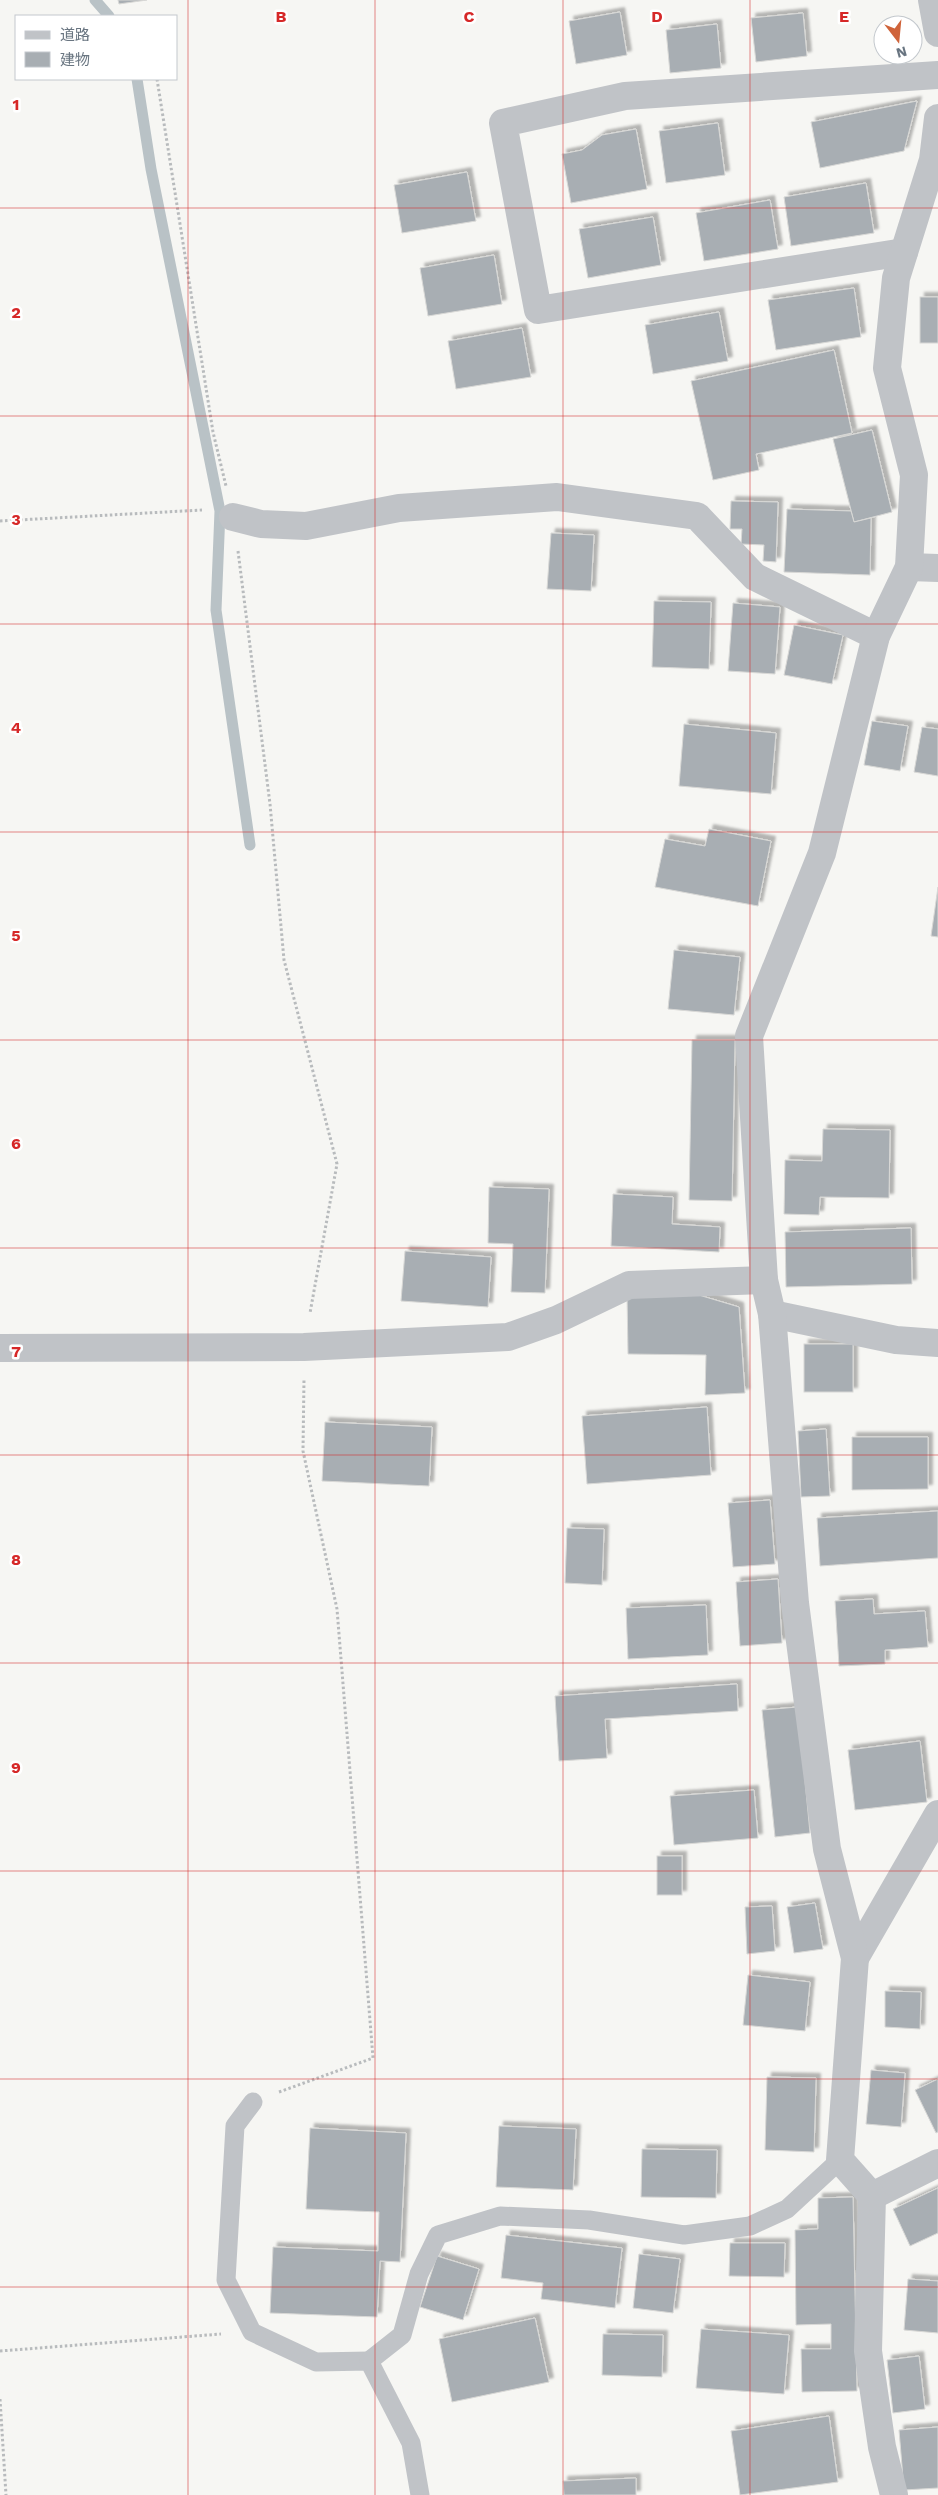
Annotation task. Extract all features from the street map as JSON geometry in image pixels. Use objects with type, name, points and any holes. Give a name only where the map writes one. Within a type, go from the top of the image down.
[{"type":"street","points":[[932,0],[938,33]]},
{"type":"street","points":[[904,252],[538,310],[503,123],[625,96],[938,75]]},
{"type":"street","points":[[894,2495],[882,2447],[868,2351],[872,2196],[840,2160],[855,1958],[827,1849],[795,1603],[772,1314],[764,1280],[749,1036],[822,854],[876,636],[910,566],[914,475],[887,368],[896,278],[933,160],[938,118]]},
{"type":"street","points":[[221,514],[261,524],[306,526],[399,508],[557,497],[697,516],[755,577],[876,636]]},
{"type":"street","points":[[910,566],[938,568]]},
{"type":"street","points":[[0,1348],[304,1347],[508,1337],[556,1320],[629,1285],[764,1280]]},
{"type":"street","points":[[772,1314],[896,1340],[938,1343]]},
{"type":"street","points":[[855,1958],[938,1814]]},
{"type":"street","points":[[872,2196],[938,2163]]},
{"type":"lane","points":[[253,2102],[235,2126],[226,2280],[252,2332],[316,2362],[369,2361],[402,2335],[419,2274],[438,2235],[500,2216],[589,2220],[684,2234],[750,2226],[787,2209],[840,2160]]},
{"type":"lane","points":[[369,2361],[411,2443],[420,2495]]},
{"type":"path","points":[[157,80],[213,432],[221,514],[270,804],[284,960],[337,1164],[304,1347],[303,1451],[337,1609],[373,2058],[253,2102]]},
{"type":"path","points":[[0,521],[221,514]]},
{"type":"path","points":[[0,2351],[252,2332]]},
{"type":"path","points":[[0,2399],[6,2495]]},
{"type":"building","points":[[118,0],[147,0],[119,4]]},
{"type":"building","points":[[620,12],[627,55],[576,64],[569,21]]},
{"type":"building","points":[[803,13],[807,56],[756,62],[751,18]]},
{"type":"building","points":[[717,24],[721,68],[670,73],[666,30]]},
{"type":"building","points":[[917,101],[904,151],[820,168],[811,122]]},
{"type":"building","points":[[718,123],[725,175],[666,183],[659,131]]},
{"type":"building","points":[[636,129],[647,189],[571,203],[562,154],[582,150],[602,135]]},
{"type":"building","points":[[467,172],[476,221],[402,233],[394,185]]},
{"type":"building","points":[[866,183],[874,233],[791,246],[784,197]]},
{"type":"building","points":[[770,200],[778,249],[704,261],[696,213]]},
{"type":"building","points":[[653,217],[661,265],[588,278],[579,229]]},
{"type":"building","points":[[494,255],[502,304],[428,316],[420,268]]},
{"type":"building","points":[[854,288],[861,337],[776,350],[768,300]]},
{"type":"building","points":[[920,297],[938,297],[938,343],[920,343]]},
{"type":"building","points":[[719,312],[728,361],[653,374],[645,325]]},
{"type":"building","points":[[522,328],[531,377],[456,389],[448,341]]},
{"type":"building","points":[[834,350],[852,433],[756,454],[759,470],[713,480],[691,381]]},
{"type":"building","points":[[872,430],[892,512],[854,522],[833,439]]},
{"type":"building","points":[[731,501],[778,502],[776,562],[763,561],[764,545],[741,544],[742,529],[730,529]]},
{"type":"building","points":[[787,509],[851,511],[854,522],[871,518],[870,575],[784,572]]},
{"type":"building","points":[[551,533],[594,535],[591,591],[547,589]]},
{"type":"building","points":[[654,601],[711,602],[709,669],[652,667]]},
{"type":"building","points":[[733,603],[780,607],[775,674],[728,671]]},
{"type":"building","points":[[794,625],[843,635],[832,684],[784,675]]},
{"type":"building","points":[[872,721],[908,726],[900,771],[864,765]]},
{"type":"building","points":[[684,724],[776,733],[771,794],[679,786]]},
{"type":"building","points":[[922,727],[938,729],[938,776],[914,772]]},
{"type":"building","points":[[709,829],[771,841],[758,906],[655,887],[665,839],[705,846]]},
{"type":"building","points":[[938,887],[938,937],[931,936]]},
{"type":"building","points":[[674,950],[740,957],[734,1015],[668,1009]]},
{"type":"building","points":[[692,1040],[735,1040],[732,1201],[689,1200]]},
{"type":"building","points":[[823,1129],[890,1130],[889,1198],[820,1197],[819,1215],[784,1214],[785,1160],[822,1161]]},
{"type":"building","points":[[489,1187],[549,1189],[545,1293],[511,1292],[513,1244],[488,1243]]},
{"type":"building","points":[[613,1194],[673,1197],[672,1224],[720,1227],[719,1252],[611,1246]]},
{"type":"building","points":[[911,1228],[912,1284],[786,1287],[785,1232]]},
{"type":"building","points":[[405,1251],[491,1257],[488,1307],[401,1301]]},
{"type":"building","points":[[692,1293],[739,1307],[745,1393],[705,1395],[706,1355],[628,1354],[627,1295]]},
{"type":"building","points":[[804,1344],[853,1344],[853,1392],[804,1392]]},
{"type":"building","points":[[707,1407],[711,1475],[587,1484],[582,1416]]},
{"type":"building","points":[[325,1422],[432,1427],[429,1486],[322,1481]]},
{"type":"building","points":[[826,1429],[830,1496],[801,1497],[798,1431]]},
{"type":"building","points":[[852,1437],[928,1437],[928,1489],[852,1490]]},
{"type":"building","points":[[770,1500],[775,1564],[733,1567],[728,1503]]},
{"type":"building","points":[[938,1511],[938,1558],[820,1566],[817,1518]]},
{"type":"building","points":[[567,1528],[604,1529],[602,1585],[565,1583]]},
{"type":"building","points":[[778,1579],[782,1643],[740,1646],[736,1582]]},
{"type":"building","points":[[873,1599],[874,1614],[925,1611],[928,1647],[885,1650],[885,1664],[839,1666],[835,1601]]},
{"type":"building","points":[[706,1605],[708,1655],[628,1659],[626,1608]]},
{"type":"building","points":[[737,1684],[738,1711],[605,1719],[607,1758],[559,1761],[555,1696]]},
{"type":"building","points":[[798,1707],[810,1833],[775,1837],[762,1710]]},
{"type":"building","points":[[920,1741],[927,1802],[855,1810],[848,1750]]},
{"type":"building","points":[[754,1790],[758,1838],[674,1845],[670,1796]]},
{"type":"building","points":[[657,1856],[682,1856],[682,1895],[657,1895]]},
{"type":"building","points":[[815,1903],[823,1949],[794,1953],[787,1907]]},
{"type":"building","points":[[772,1906],[775,1951],[747,1954],[745,1907]]},
{"type":"building","points":[[748,1975],[810,1982],[805,2031],[743,2025]]},
{"type":"building","points":[[885,1991],[921,1992],[920,2029],[885,2027]]},
{"type":"building","points":[[871,2070],[905,2073],[901,2127],[866,2124]]},
{"type":"building","points":[[767,2077],[816,2078],[814,2152],[765,2150]]},
{"type":"building","points":[[938,2079],[938,2132],[936,2133],[915,2090]]},
{"type":"building","points":[[499,2126],[576,2129],[573,2190],[496,2187]]},
{"type":"building","points":[[310,2128],[406,2133],[400,2262],[380,2261],[377,2317],[270,2313],[273,2247],[378,2251],[379,2212],[306,2209]]},
{"type":"building","points":[[642,2149],[717,2150],[716,2198],[641,2197]]},
{"type":"building","points":[[938,2188],[938,2233],[910,2246],[893,2209]]},
{"type":"building","points":[[853,2197],[857,2391],[802,2392],[801,2349],[831,2349],[831,2324],[796,2325],[795,2230],[818,2229],[818,2198]]},
{"type":"building","points":[[506,2235],[622,2248],[615,2308],[541,2299],[543,2283],[501,2278]]},
{"type":"building","points":[[730,2243],[785,2243],[784,2277],[729,2276]]},
{"type":"building","points":[[639,2254],[680,2259],[673,2313],[633,2308]]},
{"type":"building","points":[[437,2256],[479,2269],[463,2320],[420,2307]]},
{"type":"building","points":[[908,2279],[938,2281],[938,2333],[904,2330]]},
{"type":"building","points":[[535,2318],[549,2382],[452,2402],[439,2339]]},
{"type":"building","points":[[701,2329],[789,2335],[784,2394],[696,2388]]},
{"type":"building","points":[[603,2334],[663,2335],[662,2377],[602,2375]]},
{"type":"building","points":[[919,2356],[925,2409],[893,2413],[887,2360]]},
{"type":"building","points":[[829,2416],[838,2482],[740,2495],[731,2431]]},
{"type":"building","points":[[938,2427],[938,2488],[904,2490],[899,2430]]},
{"type":"building","points":[[636,2478],[636,2495],[564,2495],[563,2481]]},
{"type":"waterway","points":[[95,0],[108,15]]},
{"type":"waterway","points":[[137,80],[151,169],[220,511],[216,610],[250,845]]}]
